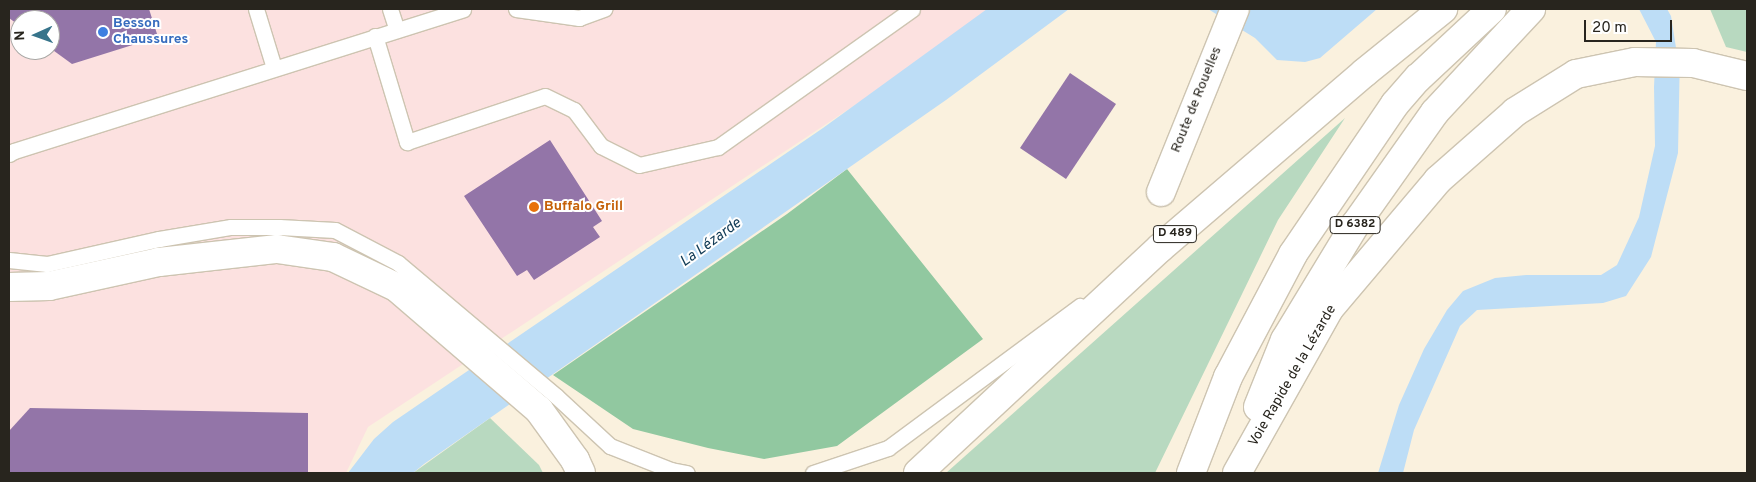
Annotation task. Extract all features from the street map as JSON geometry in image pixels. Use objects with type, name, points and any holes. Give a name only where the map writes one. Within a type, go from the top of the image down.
[{"type":"main road","name":"D 489","points":[[918,473],[1160,248],[1364,73],[1443,9]]},
{"type":"main road","name":"D 6382","points":[[1191,473],[1228,377],[1293,254],[1395,104],[1418,78],[1492,9]]},
{"type":"main road","name":"D 6382","points":[[1231,473],[1285,340],[1355,225],[1435,112],[1531,9]]},
{"type":"main road","name":"Route de Rouelles","points":[[1161,192],[1230,18]]},
{"type":"main road","name":"Voie Rapide de la Lézarde","points":[[1237,473],[1330,309],[1438,180],[1515,112],[1576,74],[1635,62],[1693,63],[1747,76]]},
{"type":"main road","points":[[9,287],[49,286],[159,262],[277,249],[333,257],[396,287],[472,338],[547,403],[581,473]]},
{"type":"lane","points":[[256,9],[274,68]]},
{"type":"lane","points":[[390,9],[397,30]]},
{"type":"lane","points":[[9,154],[463,9]]},
{"type":"lane","points":[[516,9],[579,18],[604,9]]},
{"type":"lane","points":[[375,36],[407,142],[545,96],[574,110],[600,146],[639,165],[718,147],[912,9]]},
{"type":"lane","points":[[9,260],[47,264],[231,227],[335,230],[398,263],[472,338]]},
{"type":"lane","points":[[813,473],[888,448],[1160,248]]},
{"type":"lane","points":[[547,403],[610,446],[671,470],[687,473]]},
{"type":"shaded area","name":"La Lézarde","points":[[9,9],[1000,9],[368,427],[346,473],[9,473]]},
{"type":"green space","points":[[1710,9],[1747,9],[1747,52],[1726,47]]},
{"type":"green space","points":[[1345,118],[1278,220],[1155,473],[946,473]]},
{"type":"green space","points":[[847,169],[983,339],[837,446],[764,459],[708,448],[633,429],[553,375],[787,214]]},
{"type":"green space","points":[[490,418],[539,465],[543,473],[413,473]]},
{"type":"water","points":[[987,9],[1069,9],[946,100],[413,473],[348,473],[374,439],[393,422],[823,128]]},
{"type":"water","points":[[1208,9],[1377,9],[1320,58],[1305,62],[1277,60],[1255,38]]},
{"type":"water","points":[[1639,9],[1667,9],[1671,16],[1677,54],[1680,53],[1678,153],[1651,257],[1626,296],[1603,303],[1477,310],[1460,326],[1414,430],[1403,473],[1378,473],[1399,405],[1424,349],[1447,310],[1463,291],[1495,278],[1526,275],[1601,275],[1617,265],[1639,217],[1655,146],[1654,87],[1656,42]]},
{"type":"building","name":"Besson Chaussures","points":[[9,9],[149,9],[158,37],[72,64],[60,55],[60,10],[10,10],[9,18]]},
{"type":"building","points":[[1070,73],[1116,104],[1066,179],[1020,148]]},
{"type":"building","points":[[550,140],[602,221],[593,227],[600,237],[534,280],[527,270],[517,276],[464,196]]},
{"type":"building","points":[[30,408],[308,413],[308,473],[9,473],[9,431]]},
{"type":"place","name":"Besson Chaussures","points":[[103,32]]},
{"type":"place","name":"Buffalo Grill","points":[[534,207]]}]
